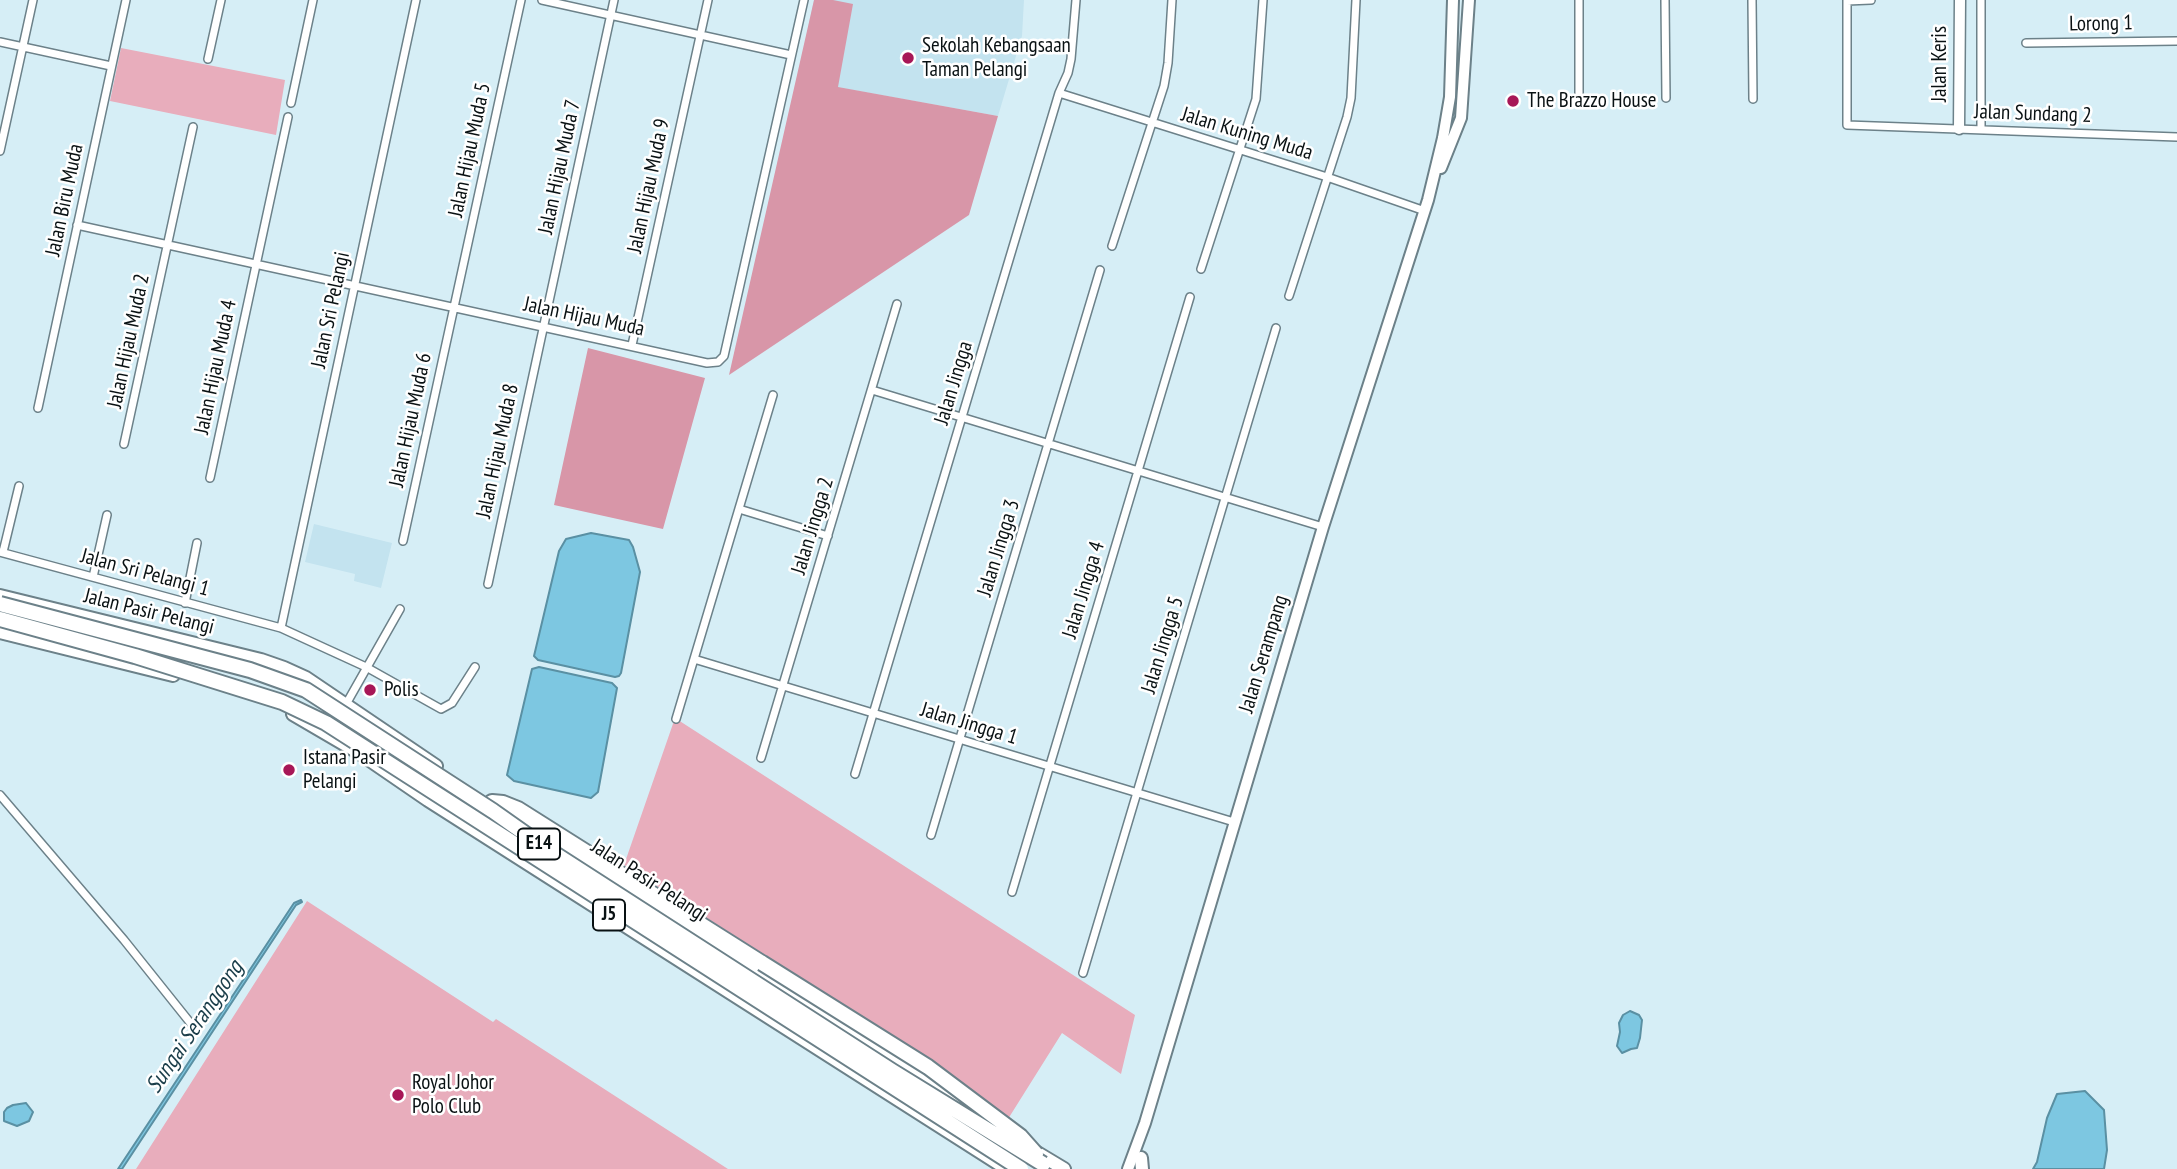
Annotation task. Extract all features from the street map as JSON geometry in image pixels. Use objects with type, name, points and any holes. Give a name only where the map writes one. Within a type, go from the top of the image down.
[{"type":"highway","name":"E14","points":[[0,604],[250,670],[306,690],[892,1071],[1047,1166]]},
{"type":"highway","name":"E14","points":[[0,619],[135,656],[282,702],[326,723],[1021,1169]]},
{"type":"highway","points":[[492,802],[518,809],[928,1067],[1020,1136],[1047,1166]]},
{"type":"main road","name":"Jalan Serampang","points":[[1128,1169],[1145,1122],[1323,527],[1426,205],[1450,97],[1453,0]]},
{"type":"main road","name":"Jalan Serampang","points":[[1426,205],[1461,118],[1469,0]]},
{"type":"main road","name":"Jalan Pasir Pelangi","points":[[0,596],[261,660],[306,678],[465,786],[1064,1169]]},
{"type":"main road","name":"J5","points":[[0,632],[150,668],[262,701],[300,718],[358,752],[428,800],[1007,1169]]},
{"type":"main road","name":"Jalan Serampang","points":[[1141,1165],[1145,1122]]},
{"type":"street","points":[[0,151],[33,0]]},
{"type":"street","name":"Jalan Biru Muda","points":[[38,408],[125,0]]},
{"type":"street","points":[[208,58],[220,0]]},
{"type":"street","points":[[291,103],[313,0]]},
{"type":"street","name":"Jalan Sri Pelangi","points":[[281,628],[416,0]]},
{"type":"street","name":"Jalan Hijau Muda 5","points":[[454,307],[521,0]]},
{"type":"street","points":[[542,0],[791,55]]},
{"type":"street","name":"Jalan Hijau Muda 7","points":[[542,326],[614,0]]},
{"type":"street","name":"Jalan Hijau Muda 9","points":[[632,345],[708,0]]},
{"type":"street","name":"Jalan Hijau Muda","points":[[77,225],[707,363],[718,362],[724,356],[804,0]]},
{"type":"street","name":"Jalan Jingga","points":[[855,774],[1059,93],[1068,73],[1076,0]]},
{"type":"street","points":[[1112,246],[1166,75],[1172,0]]},
{"type":"street","points":[[1202,269],[1256,99],[1263,0]]},
{"type":"street","points":[[1289,296],[1347,117],[1351,98],[1356,0]]},
{"type":"street","points":[[1579,104],[1580,0]]},
{"type":"street","points":[[1665,0],[1666,97]]},
{"type":"street","points":[[1752,0],[1753,99]]},
{"type":"street","points":[[1847,0],[1871,0]]},
{"type":"street","name":"Jalan Sundang 2","points":[[1847,0],[1847,125],[2177,137]]},
{"type":"street","name":"Jalan Keris","points":[[1959,129],[1960,0]]},
{"type":"street","points":[[1981,0],[1981,130]]},
{"type":"street","name":"Lorong 1","points":[[2026,43],[2177,41]]},
{"type":"street","points":[[0,42],[111,66]]},
{"type":"street","name":"Jalan Kuning Muda","points":[[1059,93],[1327,177],[1426,205]]},
{"type":"street","name":"Jalan Hijau Muda 4","points":[[210,478],[288,117]]},
{"type":"street","name":"Jalan Hijau Muda 2","points":[[124,444],[193,127]]},
{"type":"street","name":"Jalan Jingga 3","points":[[931,835],[1100,270]]},
{"type":"street","name":"Jalan Jingga 4","points":[[1012,892],[1190,297]]},
{"type":"street","name":"Jalan Jingga 2","points":[[761,758],[897,304]]},
{"type":"street","name":"Jalan Hijau Muda 6","points":[[403,541],[454,307]]},
{"type":"street","name":"Jalan Hijau Muda 8","points":[[488,584],[542,326]]},
{"type":"street","name":"Jalan Jingga 5","points":[[1083,973],[1276,328]]},
{"type":"street","points":[[872,390],[1323,527]]},
{"type":"street","points":[[676,719],[773,395]]},
{"type":"street","points":[[1,552],[19,486]]},
{"type":"street","points":[[739,509],[828,536]]},
{"type":"street","points":[[93,577],[107,516]]},
{"type":"street","points":[[184,603],[197,543]]},
{"type":"street","name":"Jalan Sri Pelangi 1","points":[[1,552],[281,628],[366,667],[441,709],[452,703],[475,667]]},
{"type":"street","points":[[328,734],[400,609]]},
{"type":"street","name":"Jalan Jingga 1","points":[[694,659],[1234,822]]},
{"type":"street","points":[[0,795],[124,940],[192,1025]]},
{"type":"shaded area","name":"Sekolah Kebangsaan Taman Pelangi","points":[[814,0],[1024,0],[1022,36],[998,116],[797,80]]},
{"type":"shaded area","points":[[814,0],[853,4],[838,87],[998,116],[969,215],[729,375]]},
{"type":"shaded area","points":[[121,48],[285,80],[276,135],[110,101]]},
{"type":"shaded area","points":[[588,348],[705,378],[663,529],[554,505]]},
{"type":"shaded area","points":[[314,524],[392,543],[381,588],[354,581],[355,574],[305,562]]},
{"type":"shaded area","points":[[675,718],[1135,1015],[1121,1074],[1062,1033],[1008,1119],[874,1025],[624,865]]},
{"type":"shaded area","name":"Royal Johor Polo Club","points":[[307,901],[493,1022],[496,1019],[728,1169],[136,1169]]},
{"type":"water","points":[[591,533],[629,540],[640,572],[621,673],[615,677],[538,660],[534,656],[559,551],[566,539]]},
{"type":"water","points":[[539,667],[612,683],[617,688],[598,792],[591,798],[514,781],[507,775],[532,669]]},
{"type":"water","points":[[301,900],[122,1169],[118,1169],[294,903]]},
{"type":"water","points":[[1630,1011],[1639,1015],[1642,1020],[1640,1038],[1637,1048],[1622,1053],[1617,1046],[1619,1023],[1623,1015]]},
{"type":"water","points":[[2085,1091],[2104,1110],[2107,1150],[2104,1169],[2033,1169],[2047,1118],[2057,1094]]},
{"type":"water","points":[[26,1103],[33,1112],[29,1121],[17,1126],[4,1121],[7,1108]]},
{"type":"place","name":"Sekolah Kebangsaan Taman Pelangi","points":[[908,58]]},
{"type":"place","name":"The Brazzo House","points":[[1513,101]]},
{"type":"place","name":"Polis","points":[[370,690]]},
{"type":"place","name":"Istana Pasir Pelangi","points":[[289,770]]},
{"type":"place","name":"Royal Johor Polo Club","points":[[398,1095]]},
{"type":"water label","name":"Sungai Seranggong","points":[[195,1027]]}]
